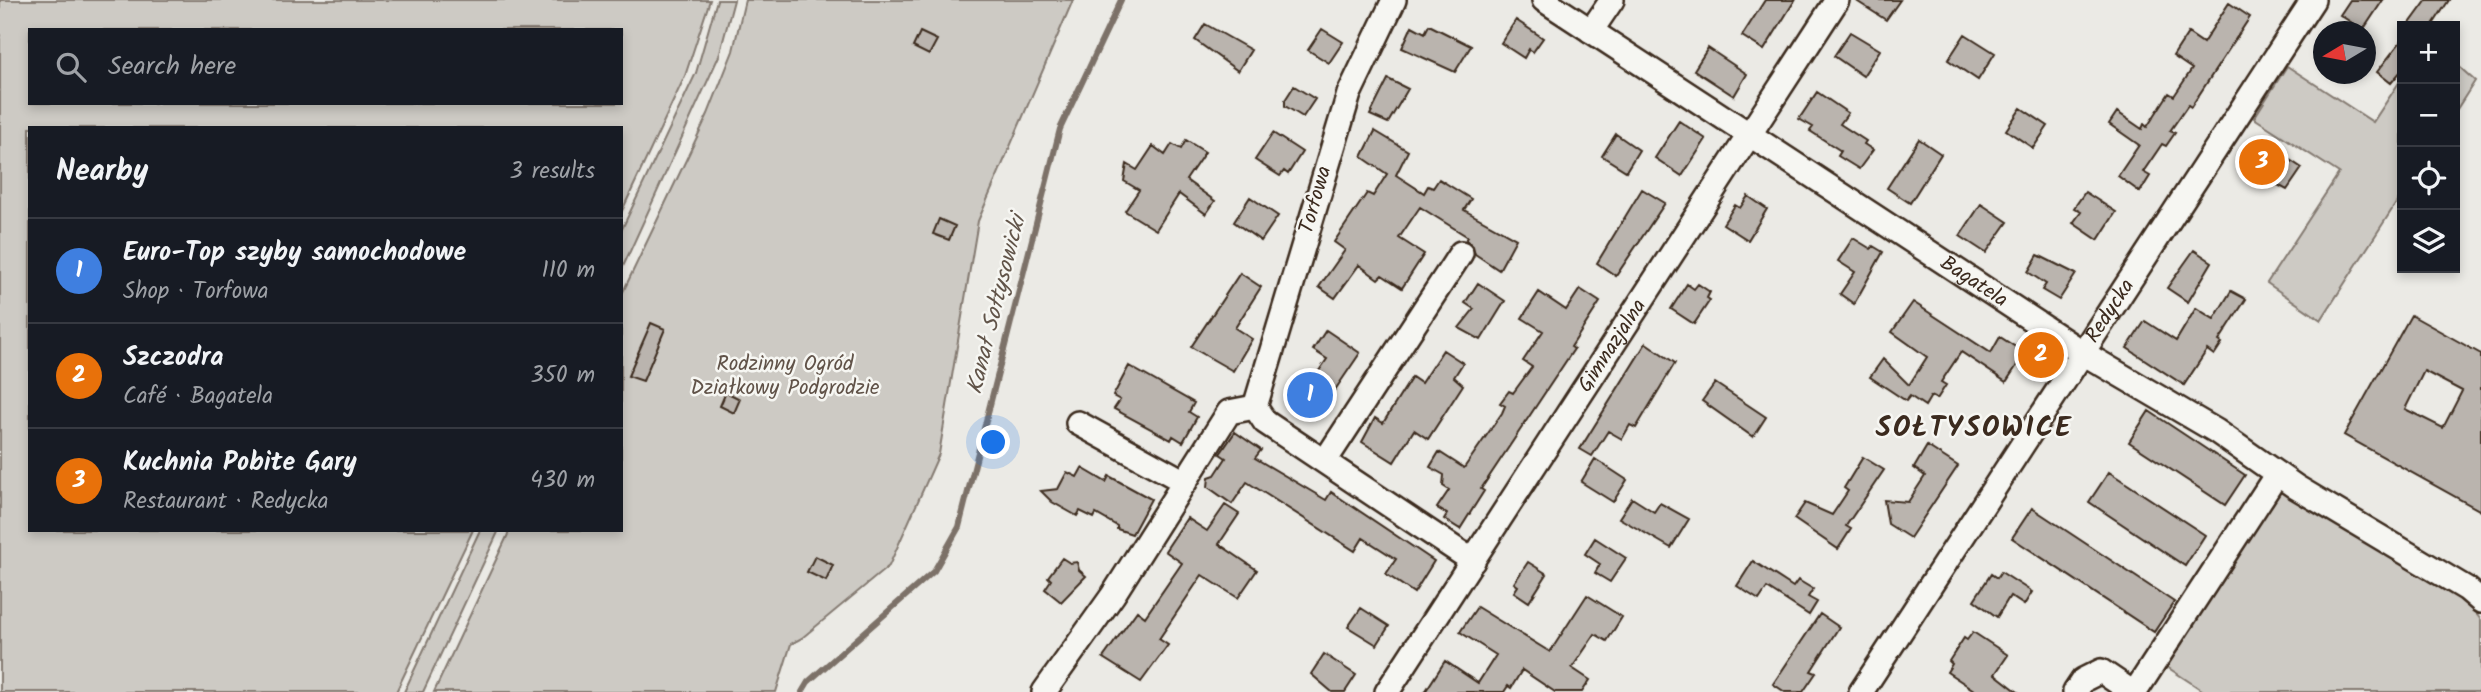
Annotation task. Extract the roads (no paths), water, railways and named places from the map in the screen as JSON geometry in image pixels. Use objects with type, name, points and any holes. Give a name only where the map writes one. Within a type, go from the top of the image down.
[{"type":"street","name":"Torfowa","points":[[1255,407],[1349,94],[1394,0]]},
{"type":"street","name":"Bagatela","points":[[1544,0],[2083,353],[2216,431],[2277,474],[2467,589],[2481,601]]},
{"type":"street","points":[[1591,32],[1612,0]]},
{"type":"street","name":"Gimnazjalna","points":[[1387,692],[1837,0]]},
{"type":"street","name":"Redycka","points":[[1861,692],[2313,0]]},
{"type":"street","points":[[1325,461],[1461,253]]},
{"type":"street","points":[[1044,692],[1113,595],[1229,412],[1255,407],[1265,422],[1472,561]]},
{"type":"street","points":[[1078,423],[1185,482]]},
{"type":"street","points":[[2075,692],[2083,680],[2101,671],[2134,692],[2277,474]]},
{"type":"waterway","name":"Kanał Sołtysowicki","points":[[802,692],[808,682],[934,571],[959,527],[1060,129],[1121,0]]},
{"type":"place","name":"Kuchnia Pobite Gary","points":[[2262,162]]},
{"type":"place","name":"Szczodra","points":[[2041,355]]},
{"type":"place","name":"Euro-Top szyby samochodowe","points":[[1310,395]]},
{"type":"district","name":"SOŁTYSOWICE","points":[[1974,428]]},
{"type":"park label","name":"Rodzinny Ogród Działkowy Podgrodzie","points":[[785,376]]}]
